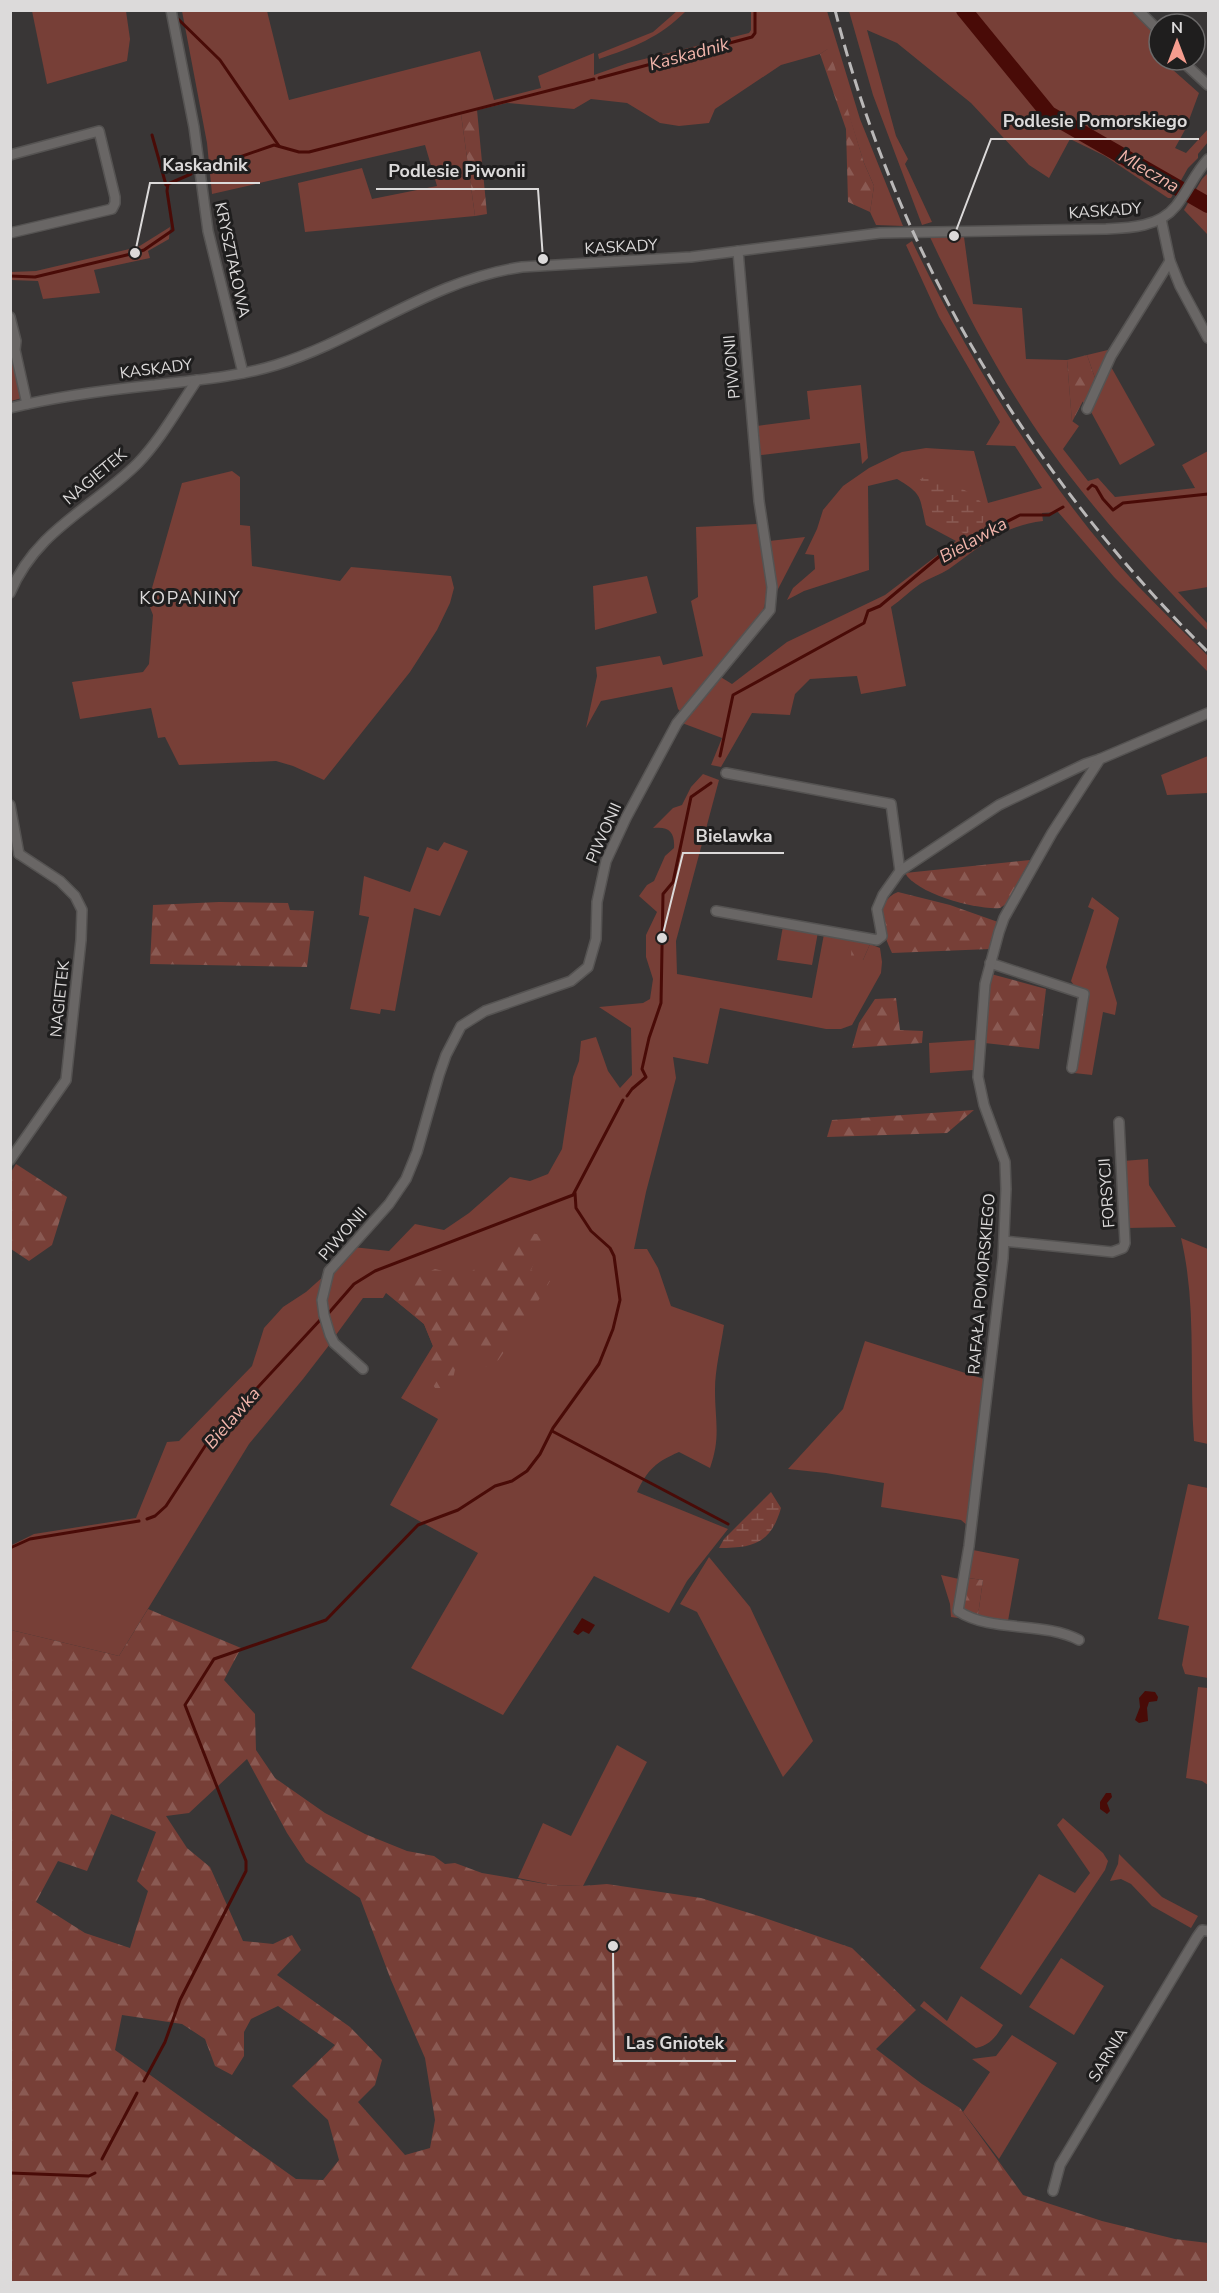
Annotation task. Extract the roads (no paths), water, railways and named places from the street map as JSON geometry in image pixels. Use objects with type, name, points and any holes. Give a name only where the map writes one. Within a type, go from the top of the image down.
[{"type":"street","name":"KRYSZTAŁOWA","points":[[171,10],[194,127],[208,231],[243,373]]},
{"type":"street","points":[[1194,72],[1209,86]]},
{"type":"street","points":[[10,154],[99,131],[115,197],[112,209],[10,233]]},
{"type":"street","name":"KASKADY","points":[[10,408],[83,393],[243,373],[300,356],[452,284],[496,271],[522,267],[691,257],[880,233],[1115,228],[1143,225],[1161,219],[1175,207],[1192,179],[1209,159]]},
{"type":"street","points":[[1161,219],[1170,261],[1180,286],[1209,338]]},
{"type":"street","name":"PIWONII","points":[[363,1369],[334,1343],[330,1335],[322,1300],[329,1270],[389,1204],[406,1179],[417,1152],[446,1055],[461,1026],[485,1011],[571,981],[588,967],[596,939],[597,902],[603,872],[626,818],[677,723],[770,610],[772,587],[758,490],[738,251]]},
{"type":"street","points":[[1087,409],[1111,356],[1170,261]]},
{"type":"street","points":[[10,317],[27,404]]},
{"type":"street","name":"NAGIETEK","points":[[10,593],[33,553],[47,538],[66,520],[104,493],[138,462],[197,380]]},
{"type":"street","points":[[716,911],[877,940],[882,936],[877,909],[883,895],[900,872],[999,805],[1085,764],[1209,713]]},
{"type":"street","name":"RAFAŁA POMORSKIEGO","points":[[1079,1640],[1022,1626],[992,1623],[958,1611],[969,1546],[1004,1241],[1005,1162],[984,1105],[978,1077],[983,1002],[990,963],[1004,918],[1052,833],[1100,759]]},
{"type":"street","points":[[726,773],[891,804],[900,872]]},
{"type":"street","name":"NAGIETEK","points":[[10,805],[15,856],[60,881],[75,896],[82,910],[81,940],[66,1080],[10,1160]]},
{"type":"street","points":[[990,963],[1084,994],[1072,1068]]},
{"type":"street","name":"FORSYCJI","points":[[1004,1241],[1112,1252],[1124,1248],[1119,1122]]},
{"type":"street","name":"SARNIA","points":[[1053,2191],[1059,2165],[1197,1937],[1202,1930],[1209,1931]]},
{"type":"waterway","name":"Kaskadnik","points":[[599,78],[752,37],[755,33],[755,10]]},
{"type":"waterway","name":"Mleczna","points":[[964,10],[1049,114],[1208,205]]},
{"type":"waterway","points":[[175,16],[220,60],[279,146]]},
{"type":"waterway","name":"Kaskadnik","points":[[208,168],[274,145],[299,152],[309,152],[594,79]]},
{"type":"waterway","points":[[152,135],[166,185]]},
{"type":"waterway","name":"Kaskadnik","points":[[10,276],[35,277],[144,250],[173,230],[168,184],[191,174]]},
{"type":"waterway","name":"Bielawka","points":[[1088,489],[1092,485],[1096,487],[1113,510],[1123,503],[1208,494]]},
{"type":"waterway","name":"Bielawka","points":[[720,756],[733,695],[864,623],[868,611],[880,606],[941,555],[1020,515],[1049,515],[1063,507]]},
{"type":"waterway","name":"Bielawka","points":[[627,1096],[646,1077],[642,1069],[649,1038],[661,1003],[663,894],[673,882],[691,797],[711,783]]},
{"type":"waterway","name":"Bielawka","points":[[327,1315],[354,1284],[375,1271],[573,1195],[623,1100]]},
{"type":"waterway","points":[[144,2081],[165,2042],[180,2000],[246,1871],[246,1861],[185,1705],[214,1659],[326,1620],[418,1525],[458,1510],[495,1486],[512,1481],[527,1471],[540,1454],[553,1428],[599,1364],[613,1329],[620,1300],[614,1256],[610,1248],[591,1231],[576,1208],[575,1193]]},
{"type":"waterway","name":"Bielawka","points":[[147,1519],[155,1516],[166,1506],[209,1440],[321,1319]]},
{"type":"waterway","points":[[552,1431],[728,1524]]},
{"type":"waterway","name":"Bielawka","points":[[10,1548],[30,1539],[139,1521]]},
{"type":"waterway","points":[[102,2159],[137,2093]]},
{"type":"waterway","points":[[10,2173],[89,2176],[95,2173]]},
{"type":"railway","points":[[835,10],[862,101],[894,189],[933,274],[978,357],[1028,436],[1083,512],[1143,584],[1208,652]]},
{"type":"place","name":"Podlesie Pomorskiego","points":[[954,236]]},
{"type":"place","name":"Kaskadnik","points":[[135,253]]},
{"type":"place","name":"Podlesie Piwonii","points":[[543,259]]},
{"type":"place","name":"Bielawka","points":[[662,938]]},
{"type":"place","name":"Las Gniotek","points":[[613,1946]]},
{"type":"district","name":"KOPANINY","points":[[190,598]]}]
